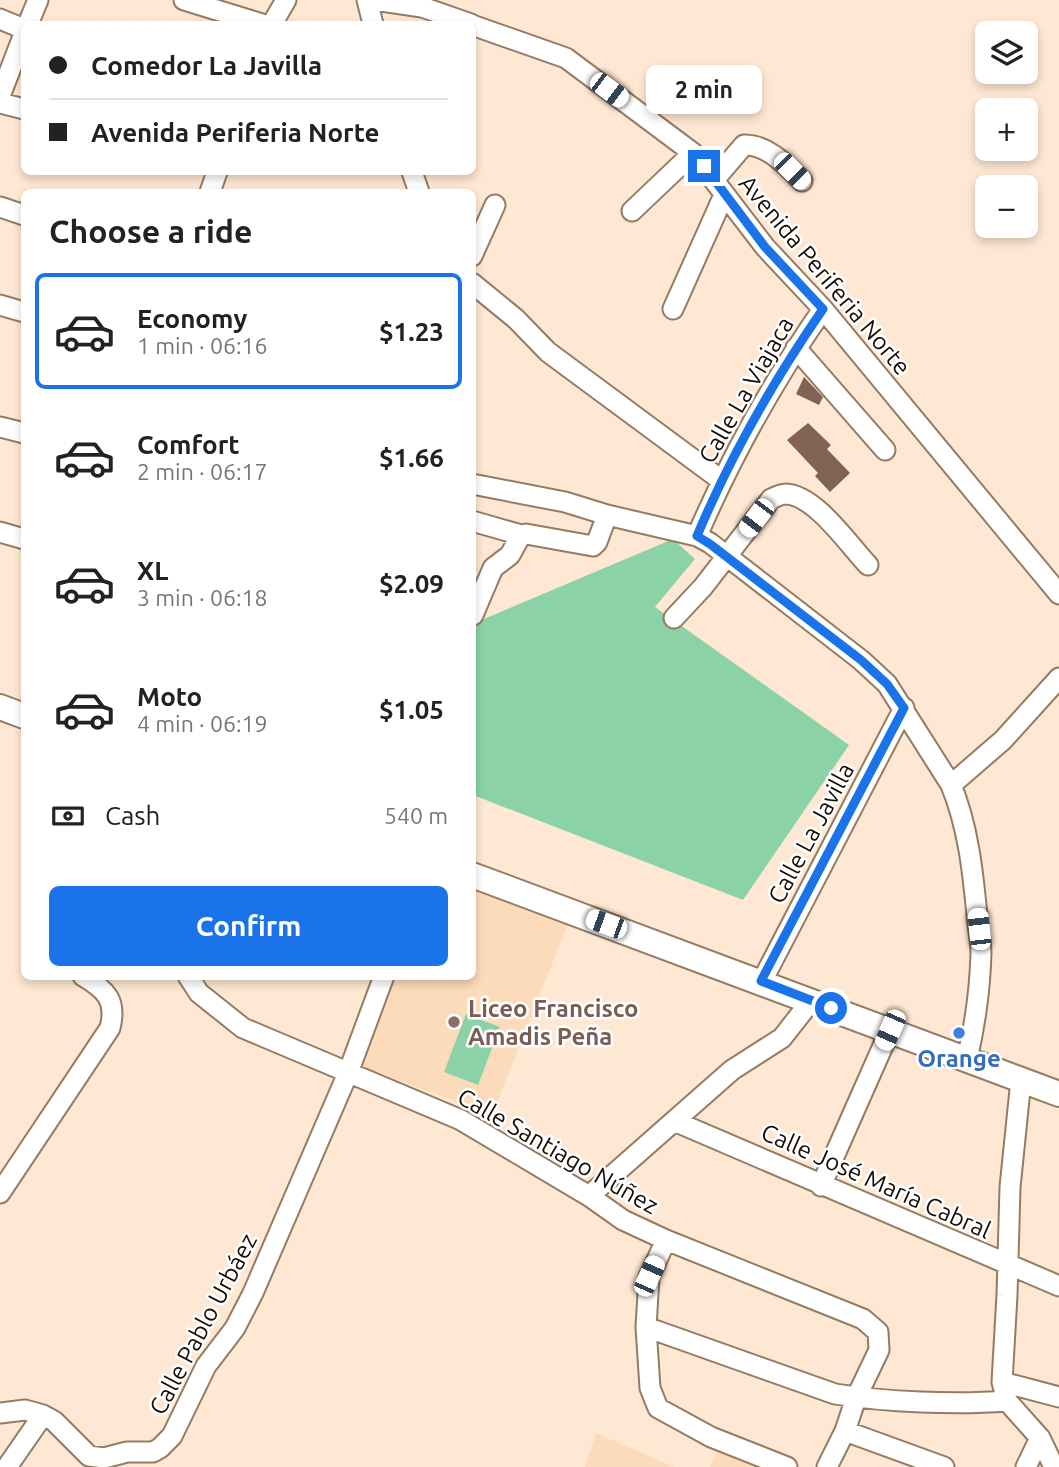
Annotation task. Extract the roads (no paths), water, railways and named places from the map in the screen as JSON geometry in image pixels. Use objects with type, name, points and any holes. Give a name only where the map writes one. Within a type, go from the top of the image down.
[{"type":"main road","points":[[0,707],[21,715]]},
{"type":"main road","points":[[476,876],[1059,1094]]},
{"type":"street","points":[[29,21],[38,0]]},
{"type":"street","points":[[184,0],[252,21]]},
{"type":"street","points":[[274,21],[285,0]]},
{"type":"street","points":[[367,0],[372,21]]},
{"type":"street","name":"Avenida Periferia Norte","points":[[374,0],[422,7],[461,21]]},
{"type":"street","points":[[0,19],[21,28]]},
{"type":"street","name":"Avenida Periferia Norte","points":[[476,26],[566,58],[693,153],[765,247],[823,309],[1059,594]]},
{"type":"street","points":[[0,96],[21,42]]},
{"type":"street","points":[[0,103],[21,107]]},
{"type":"street","points":[[673,309],[719,187],[744,145],[755,144],[782,161],[802,181]]},
{"type":"street","points":[[632,211],[693,153]]},
{"type":"street","points":[[476,247],[495,205]]},
{"type":"street","points":[[0,207],[21,214]]},
{"type":"street","points":[[476,286],[516,319],[548,352],[720,480]]},
{"type":"street","points":[[0,305],[21,311]]},
{"type":"street","name":"Calle La Viajaca","points":[[697,536],[720,480],[796,348],[823,309]]},
{"type":"street","points":[[796,348],[885,450]]},
{"type":"street","points":[[0,427],[21,432]]},
{"type":"street","points":[[476,485],[565,502],[607,515],[697,536],[727,556],[861,660],[887,684],[951,785],[957,800],[970,862],[981,952],[975,1023],[968,1059]]},
{"type":"street","points":[[674,618],[704,587],[771,499],[785,494],[799,497],[814,506],[868,565]]},
{"type":"street","points":[[476,522],[521,535],[593,546],[607,515]]},
{"type":"street","points":[[0,531],[21,538]]},
{"type":"street","points":[[476,608],[493,568],[510,555],[521,535]]},
{"type":"street","points":[[951,785],[1003,740],[1059,678]]},
{"type":"street","name":"Calle La Javilla","points":[[761,981],[904,708]]},
{"type":"street","points":[[0,1193],[110,1028],[114,1014],[112,1003],[104,992],[88,980]]},
{"type":"street","name":"Calle Santiago Núñez","points":[[191,980],[199,993],[243,1028],[461,1120],[589,1196],[623,1220],[863,1319],[878,1332],[879,1350],[856,1398]]},
{"type":"street","name":"Calle Pablo Urbáez","points":[[43,1415],[54,1421],[89,1456],[104,1458],[127,1452],[153,1452],[166,1442],[182,1417],[206,1366],[235,1328],[253,1293],[348,1073],[383,980]]},
{"type":"street","points":[[589,1196],[732,1070],[782,1038],[811,1001]]},
{"type":"street","points":[[821,1186],[890,1030]]},
{"type":"street","points":[[1021,1080],[1010,1187],[1004,1391],[1040,1438],[1054,1467]]},
{"type":"street","name":"Calle José María Cabral","points":[[674,1121],[1059,1286]]},
{"type":"street","points":[[666,1240],[649,1276],[646,1327],[650,1388],[658,1408],[711,1437],[787,1467]]},
{"type":"street","points":[[646,1327],[835,1394],[856,1398],[981,1403],[1004,1391],[1059,1397]]},
{"type":"street","points":[[827,1467],[845,1431],[856,1398]]},
{"type":"street","points":[[0,1413],[25,1410],[43,1415],[7,1467]]},
{"type":"street","points":[[845,1431],[944,1467]]},
{"type":"street","points":[[1026,1467],[1040,1438]]},
{"type":"place","name":"Liceo Francisco Amadis Peña","points":[[454,1022]]},
{"type":"place","name":"Orange","points":[[959,1033]]}]
